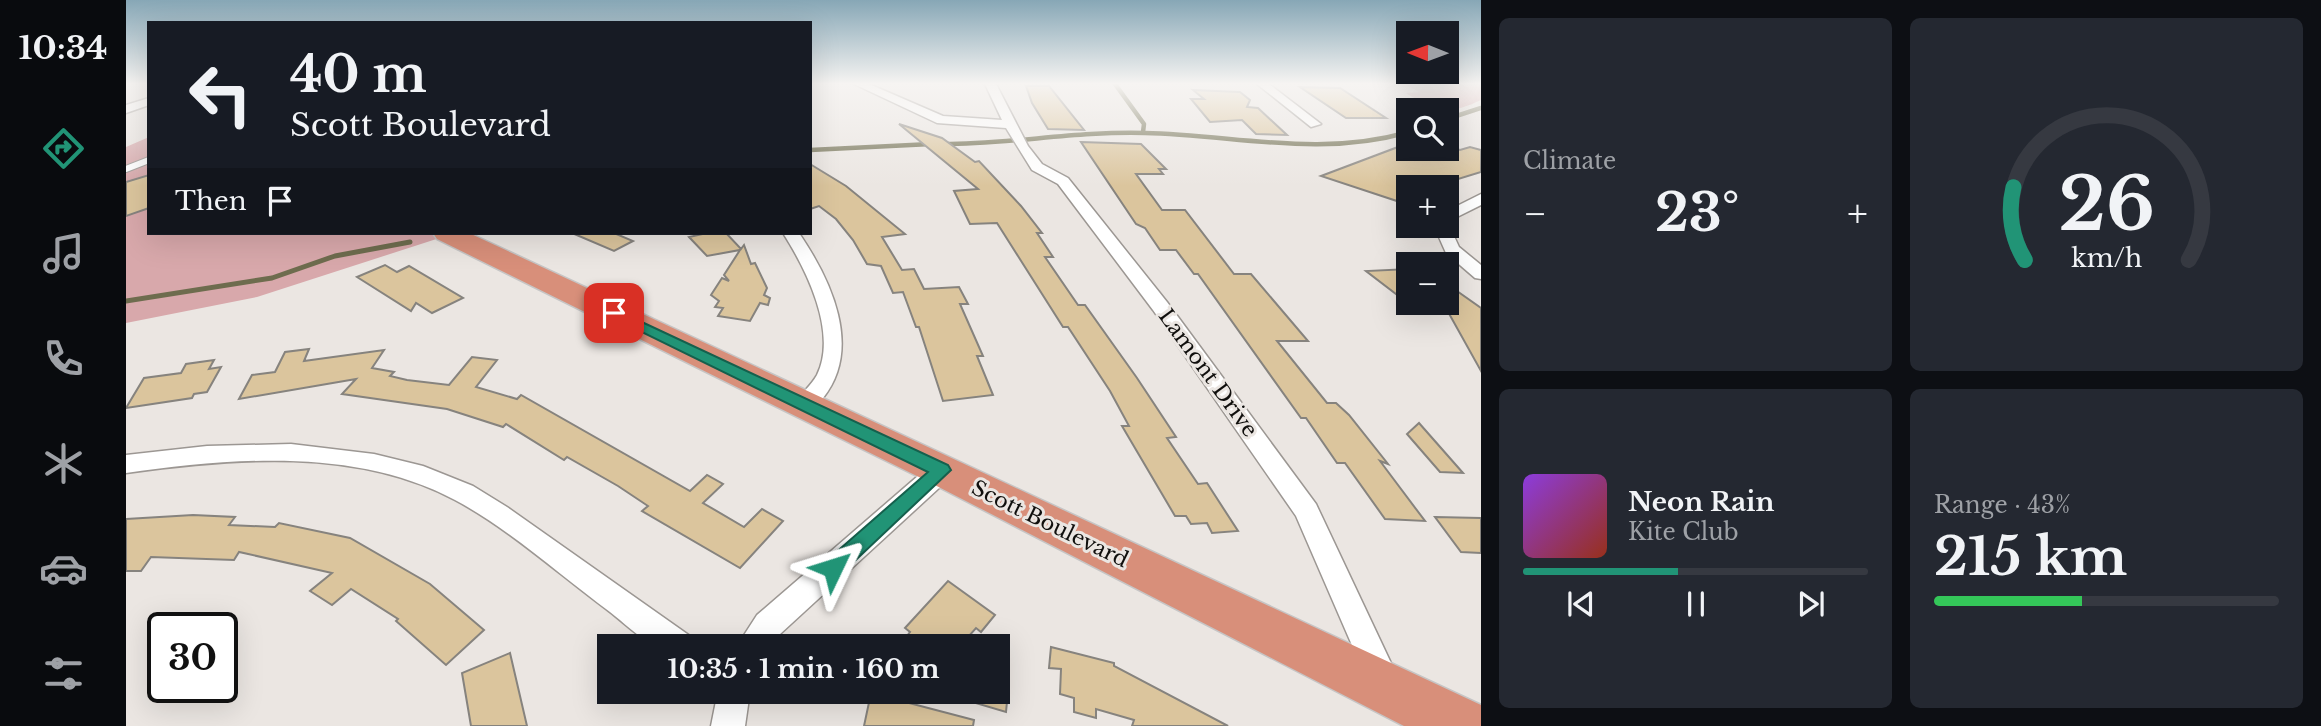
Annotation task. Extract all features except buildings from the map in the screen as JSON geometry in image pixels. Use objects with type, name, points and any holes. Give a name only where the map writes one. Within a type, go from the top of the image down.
[{"type":"highway","name":"Scott Boulevard","points":[[451,235],[942,470],[1387,691],[1463,726]]},
{"type":"street","points":[[936,118],[1010,124]]},
{"type":"street","name":"Lamont Drive","points":[[1007,118],[1037,167],[1063,181],[1160,306],[1307,511],[1387,691]]},
{"type":"street","points":[[1307,118],[1315,124]]},
{"type":"street","points":[[1459,211],[1481,199]]},
{"type":"street","points":[[792,235],[806,253],[824,300],[834,349],[829,373],[805,405]]},
{"type":"street","points":[[1447,238],[1452,249],[1481,274]]},
{"type":"street","points":[[126,464],[195,456],[304,455],[371,463],[425,477],[484,505],[662,634]]},
{"type":"street","points":[[761,634],[942,470]]},
{"type":"street","points":[[727,726],[731,704]]},
{"type":"lane","points":[[126,169],[147,161]]},
{"type":"shaded area","points":[[147,138],[147,235],[449,235],[257,297],[126,323],[126,147]]},
{"type":"waterway","points":[[1140,118],[1144,124],[1143,132]]},
{"type":"waterway","points":[[943,144],[1120,133],[1310,144],[1375,140],[1396,135]]},
{"type":"waterway","points":[[812,150],[931,144]]},
{"type":"waterway","points":[[126,301],[272,278],[335,256],[410,242]]},
{"type":"route","points":[[614,313],[942,470],[833,568]]}]
